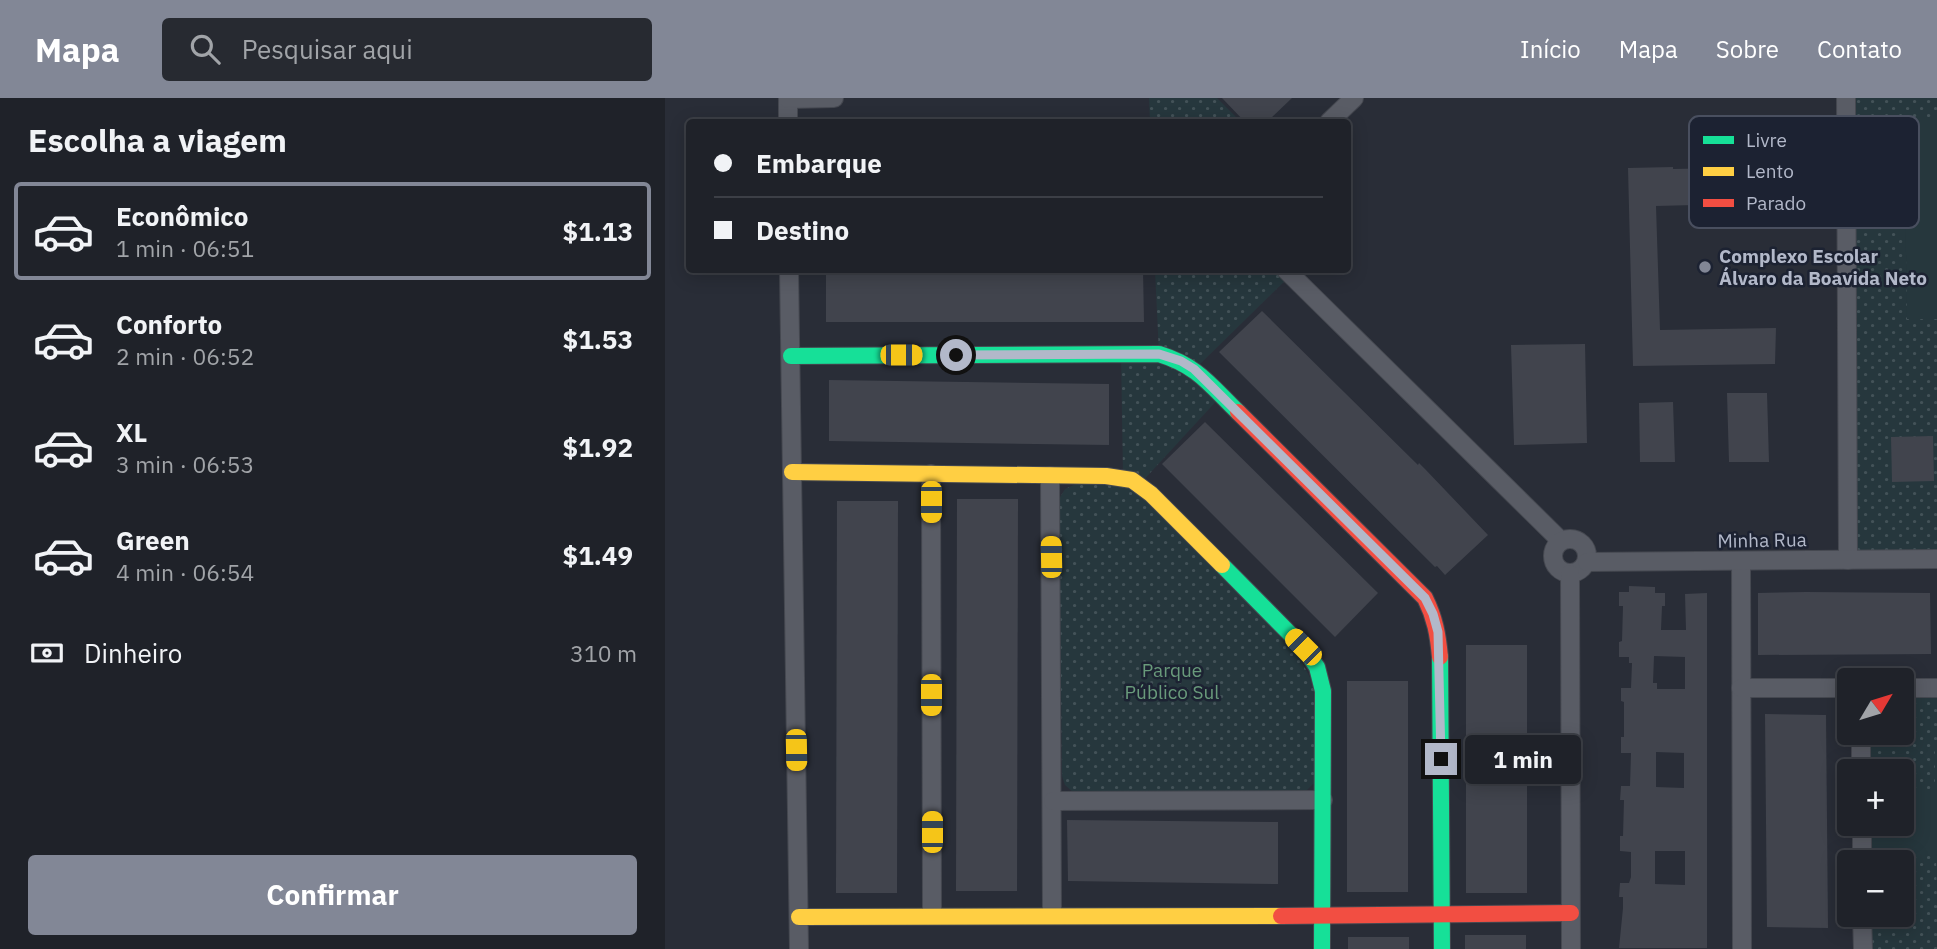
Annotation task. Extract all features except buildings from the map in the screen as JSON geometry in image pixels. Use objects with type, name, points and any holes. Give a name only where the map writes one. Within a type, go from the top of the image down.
[{"type":"street","points":[[788,119],[788,98],[834,98]]},
{"type":"street","points":[[1332,119],[1354,98]]},
{"type":"street","points":[[1846,98],[1846,116]]},
{"type":"street","points":[[1847,228],[1849,560]]},
{"type":"street","points":[[789,273],[799,949]]},
{"type":"street","points":[[1289,273],[1561,541]]},
{"type":"street","points":[[790,356],[1159,354],[1181,361],[1194,369],[1405,576],[1425,598],[1433,614],[1438,632],[1441,682],[1442,949]]},
{"type":"street","points":[[792,472],[1123,477],[1139,485],[1303,647],[1317,667],[1323,691],[1322,949]]},
{"type":"street","points":[[931,474],[932,915]]},
{"type":"street","points":[[1050,476],[1052,915]]},
{"type":"street","points":[[1571,538],[1582,542],[1588,551],[1587,562],[1580,571],[1570,574],[1559,570],[1553,560],[1554,549],[1561,541],[1571,538]]},
{"type":"street","name":"Minha Rua","points":[[1587,562],[1937,559]]},
{"type":"street","points":[[1741,561],[1742,949]]},
{"type":"street","points":[[1570,574],[1570,949]]},
{"type":"street","points":[[1741,688],[1837,688]]},
{"type":"street","points":[[1915,688],[1937,688]]},
{"type":"street","points":[[1053,801],[1323,800]]},
{"type":"street","points":[[799,917],[1322,916],[1571,912]]},
{"type":"street","points":[[1863,927],[1863,949]]},
{"type":"green space","points":[[1149,98],[1217,98],[1238,119],[1150,119]]},
{"type":"green space","points":[[1846,98],[1937,98],[1937,559],[1848,560],[1847,228],[1919,228],[1919,116],[1846,116]]},
{"type":"green space","points":[[1919,121],[1937,121],[1937,319],[1907,319],[1906,228],[1919,228]]},
{"type":"green space","name":"Parque Público Sul","points":[[1155,273],[1291,275],[1195,369],[1221,396],[1139,485],[1296,650],[1315,688],[1315,782],[1305,792],[1073,792],[1065,785],[1062,776],[1059,499],[1065,489],[1076,484],[1123,477],[1121,354],[1159,354]]},
{"type":"green space","points":[[1915,688],[1937,688],[1937,949],[1863,949],[1862,927],[1914,927],[1914,850],[1862,850],[1862,836],[1914,836],[1914,759],[1861,759],[1861,746],[1915,746]]},
{"type":"green space","points":[[1937,747],[1937,902],[1936,854],[1914,854],[1914,850],[1862,850],[1862,836],[1914,836],[1914,790],[1935,790]]},
{"type":"traffic: fast","points":[[791,356],[1159,354],[1194,371],[1238,412]]},
{"type":"traffic: fast","points":[[1222,565],[1303,647],[1317,667],[1323,691],[1322,949]]},
{"type":"traffic: fast","points":[[1440,657],[1442,949]]},
{"type":"traffic: slow","points":[[792,472],[1106,476],[1132,480],[1151,494],[1222,565]]},
{"type":"traffic: slow","points":[[799,917],[1281,916]]},
{"type":"traffic: jam","points":[[1238,412],[1425,598],[1435,627],[1440,657]]},
{"type":"traffic: jam","points":[[1281,916],[1571,913]]},
{"type":"place","name":"Complexo Escolar Álvaro da Boavida Neto","points":[[1705,267]]},
{"type":"route","points":[[956,355],[1159,354],[1181,361],[1194,369],[1425,598],[1438,632],[1441,759]]}]
